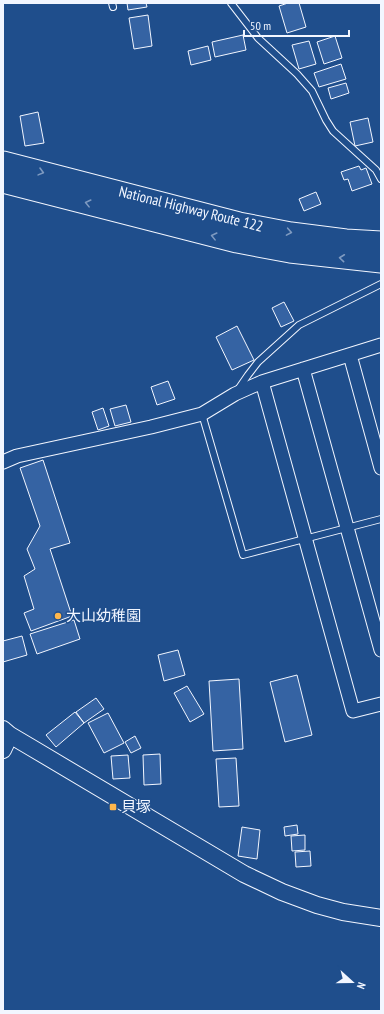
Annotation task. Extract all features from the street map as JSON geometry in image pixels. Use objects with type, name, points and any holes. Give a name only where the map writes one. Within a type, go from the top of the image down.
[{"type":"highway","name":"National Highway Route 122","points":[[3,162],[239,223],[291,233],[346,240],[381,242]]},
{"type":"highway","name":"National Highway Route 122","points":[[3,182],[237,242],[290,252],[381,262]]},
{"type":"street","points":[[3,462],[17,456],[151,427],[202,414],[235,394],[262,382],[381,345]]},
{"type":"street","points":[[350,355],[381,468]]},
{"type":"street","points":[[303,369],[381,650]]},
{"type":"street","points":[[262,382],[353,712],[381,704]]},
{"type":"street","points":[[3,750],[7,732],[244,874],[282,892],[317,905],[343,912],[381,918]]},
{"type":"lane","points":[[231,3],[258,38],[297,74],[312,91],[333,131],[376,170],[381,178]]},
{"type":"lane","points":[[235,394],[258,362],[299,325],[381,284]]},
{"type":"lane","points":[[202,414],[243,555],[381,519]]},
{"type":"building","points":[[127,3],[146,3],[147,7],[128,10]]},
{"type":"building","points":[[288,3],[299,3],[306,27],[287,33],[279,6]]},
{"type":"building","points":[[148,15],[152,46],[134,49],[129,18]]},
{"type":"building","points":[[243,35],[246,50],[215,57],[212,42]]},
{"type":"building","points":[[335,36],[342,58],[324,64],[317,42]]},
{"type":"building","points":[[309,41],[316,64],[299,69],[292,45]]},
{"type":"building","points":[[208,46],[211,60],[191,65],[188,51]]},
{"type":"building","points":[[341,64],[346,79],[319,87],[314,73]]},
{"type":"building","points":[[346,83],[349,93],[331,99],[328,88]]},
{"type":"building","points":[[38,112],[44,143],[25,146],[20,116]]},
{"type":"building","points":[[368,118],[373,142],[355,146],[350,122]]},
{"type":"building","points":[[359,166],[361,170],[366,168],[372,184],[352,191],[348,179],[344,180],[341,172]]},
{"type":"building","points":[[316,192],[321,204],[304,211],[299,199]]},
{"type":"building","points":[[284,302],[294,321],[281,327],[272,308]]},
{"type":"building","points":[[237,326],[254,360],[232,370],[216,337]]},
{"type":"building","points":[[168,381],[175,399],[157,405],[151,387]]},
{"type":"building","points":[[126,405],[131,422],[115,426],[110,409]]},
{"type":"building","points":[[103,408],[109,426],[98,430],[92,412]]},
{"type":"building","points":[[43,460],[70,543],[50,549],[72,616],[31,631],[24,613],[34,609],[24,576],[35,569],[27,549],[40,526],[20,468]]},
{"type":"building","points":[[74,620],[80,639],[37,654],[30,634]]},
{"type":"building","points":[[22,636],[27,655],[3,662],[3,641]]},
{"type":"building","points":[[178,650],[185,675],[164,681],[158,655]]},
{"type":"building","points":[[297,675],[312,735],[285,742],[270,682]]},
{"type":"building","points":[[239,679],[243,749],[213,751],[209,681]]},
{"type":"building","points":[[187,686],[204,714],[190,722],[174,693]]},
{"type":"building","points":[[96,698],[104,709],[84,723],[76,712]]},
{"type":"building","points":[[75,712],[84,723],[56,747],[46,735]]},
{"type":"building","points":[[108,713],[124,743],[104,753],[88,723]]},
{"type":"building","points":[[135,736],[141,748],[131,753],[125,742]]},
{"type":"building","points":[[160,754],[161,784],[144,785],[143,755]]},
{"type":"building","points":[[128,755],[130,778],[113,779],[111,756]]},
{"type":"building","points":[[236,758],[239,806],[219,807],[216,759]]},
{"type":"building","points":[[297,825],[298,834],[285,836],[284,827]]},
{"type":"building","points":[[242,827],[260,830],[257,859],[238,856]]},
{"type":"building","points":[[305,835],[305,850],[292,851],[291,836]]},
{"type":"building","points":[[310,851],[311,866],[296,867],[295,852]]},
{"type":"place","name":"大山幼稚園","points":[[58,616]]},
{"type":"place","name":"貝塚","points":[[113,807]]}]
